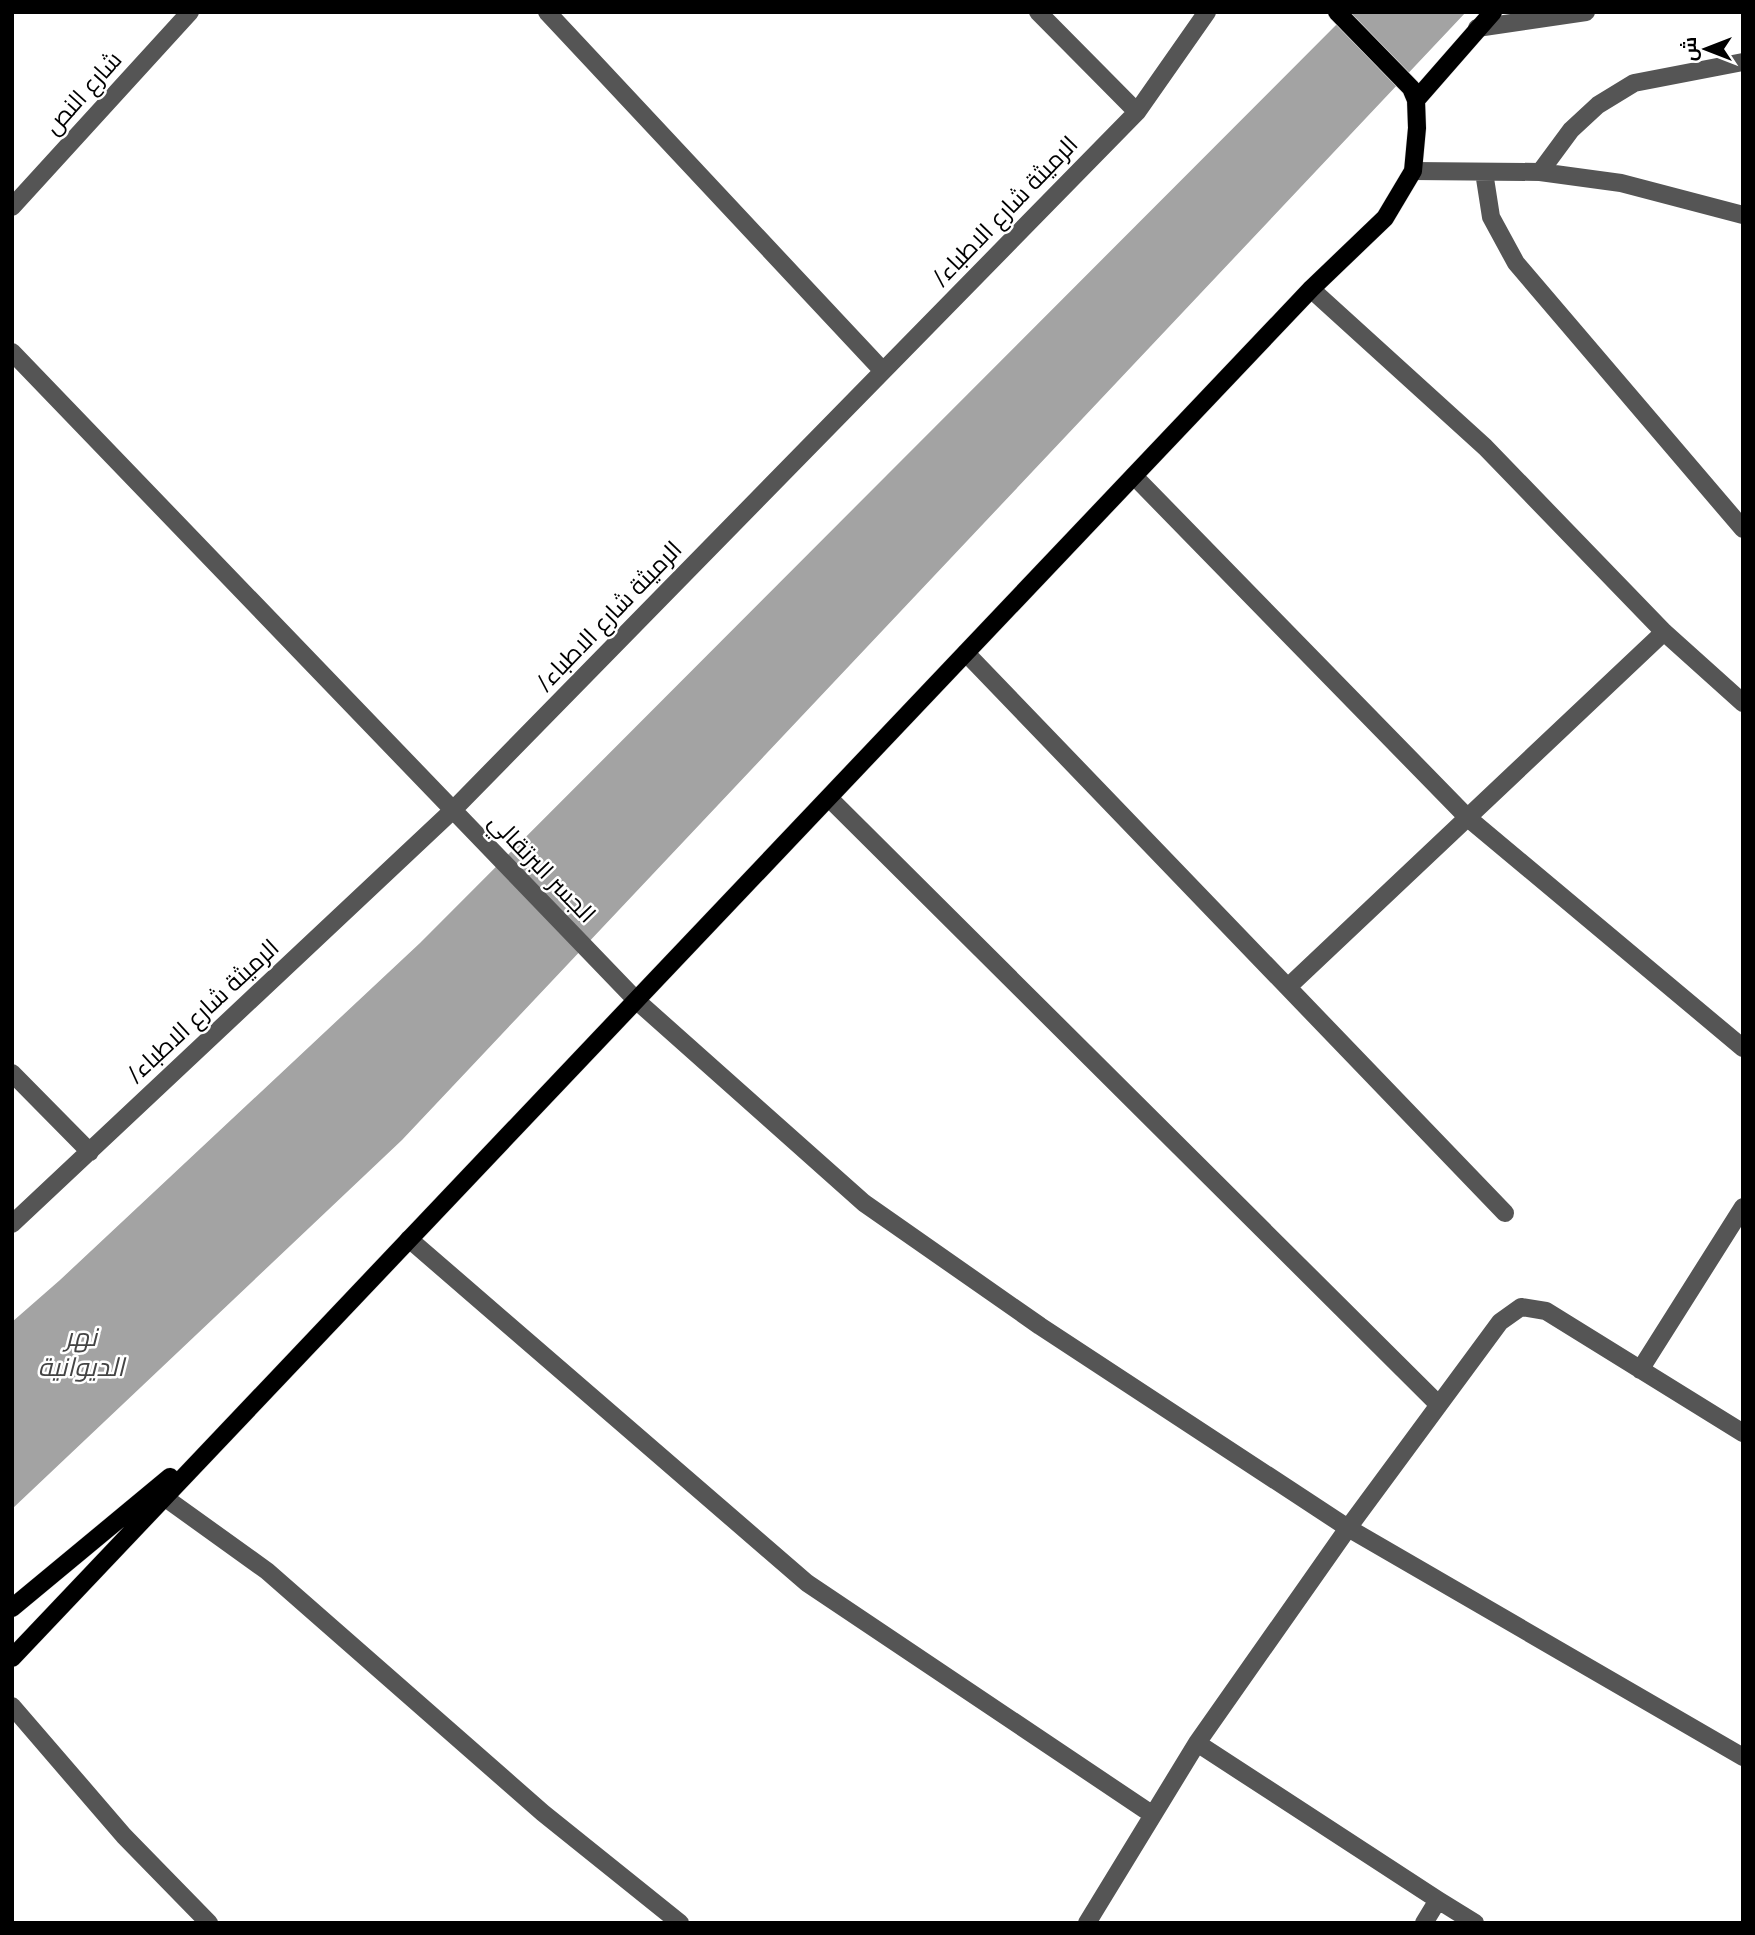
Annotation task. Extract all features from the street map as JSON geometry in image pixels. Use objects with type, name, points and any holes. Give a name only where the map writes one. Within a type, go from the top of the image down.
[{"type":"main road","points":[[12,1658],[1311,289],[1385,218],[1413,172],[1417,128],[1414,94],[1337,12]]},
{"type":"main road","points":[[1414,94],[1493,12]]},
{"type":"main road","points":[[12,1608],[237,1421]]},
{"type":"street","name":"شارع النص","points":[[12,207],[190,12]]},
{"type":"street","points":[[547,12],[883,371]]},
{"type":"street","points":[[1038,12],[1137,112]]},
{"type":"street","name":"/الرميثة شارع الاطباء","points":[[12,1224],[453,810],[1137,112],[1208,12]]},
{"type":"street","points":[[1477,28],[1586,12]]},
{"type":"street","points":[[1540,172],[1570,130],[1598,105],[1634,83],[1743,62]]},
{"type":"street","points":[[1413,172],[1540,172],[1621,183],[1743,215]]},
{"type":"street","points":[[1484,172],[1491,217],[1516,263],[1743,529]]},
{"type":"street","points":[[1311,289],[1485,447],[1664,632],[1743,703]]},
{"type":"street","name":"الجسر البرتقالي","points":[[12,352],[636,1001],[863,1203],[1040,1326],[1348,1528],[1743,1757]]},
{"type":"street","points":[[1134,476],[1468,818],[1743,1048]]},
{"type":"street","points":[[1288,987],[1664,632]]},
{"type":"street","points":[[966,653],[1506,1213]]},
{"type":"street","points":[[829,798],[1439,1405]]},
{"type":"street","points":[[12,1073],[90,1152]]},
{"type":"street","points":[[1640,1370],[1743,1207]]},
{"type":"street","points":[[409,1239],[807,1583],[1153,1815]]},
{"type":"street","points":[[1087,1923],[1197,1743],[1348,1528],[1500,1322],[1521,1307],[1546,1311],[1743,1433]]},
{"type":"street","points":[[164,1497],[267,1571],[542,1813],[680,1923]]},
{"type":"street","points":[[12,1706],[124,1836],[209,1923]]},
{"type":"street","points":[[1197,1743],[1475,1923]]},
{"type":"street","points":[[1424,1923],[1437,1900]]},
{"type":"water","name":"نهر الديوانية","points":[[1349,12],[1466,12],[402,1140],[12,1509],[12,1322],[420,943]]}]
